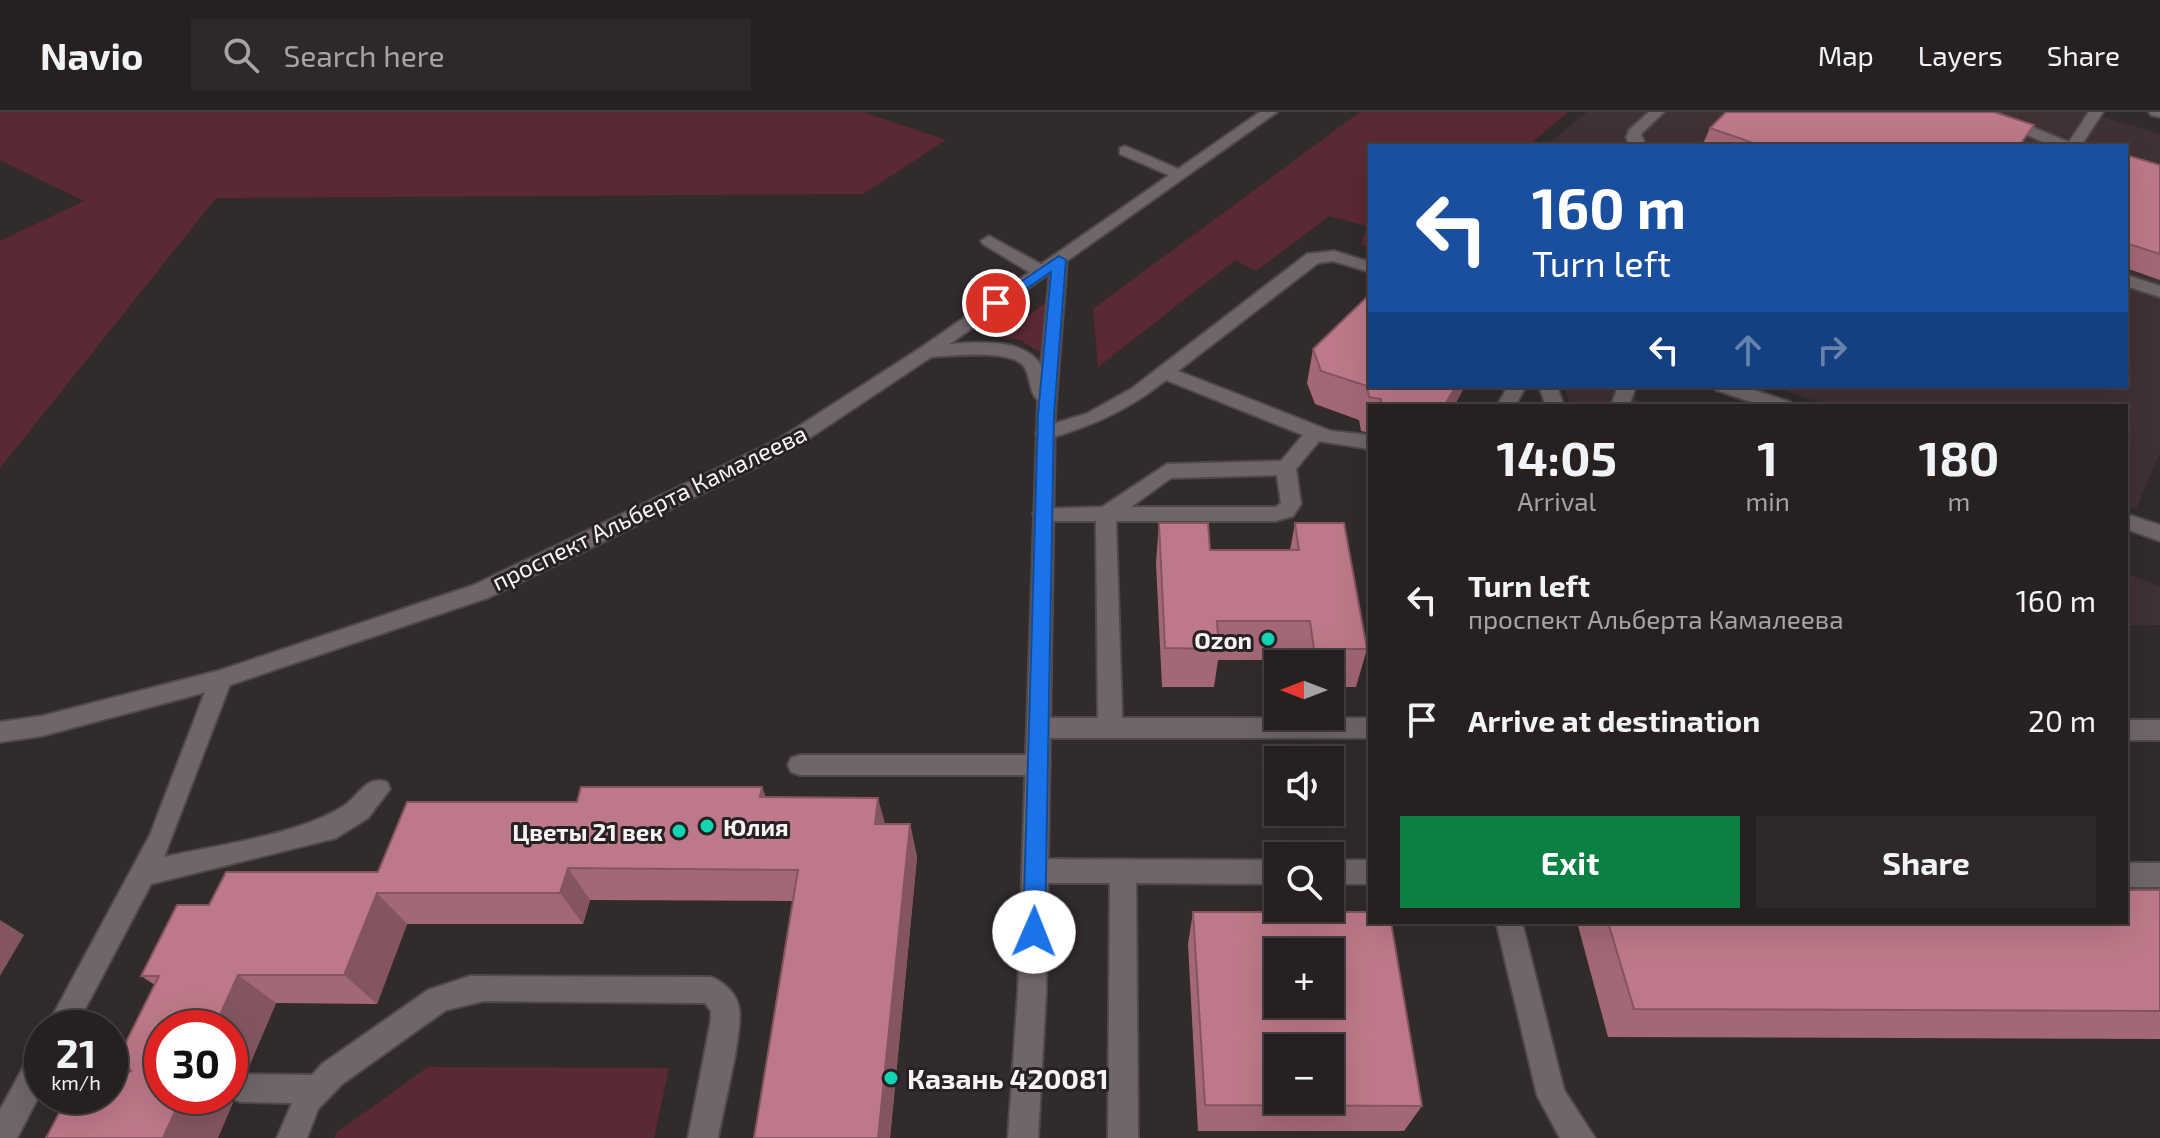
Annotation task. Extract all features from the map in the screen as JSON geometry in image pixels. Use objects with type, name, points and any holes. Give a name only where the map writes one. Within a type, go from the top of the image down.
[{"type":"main road","name":"проспект Альберта Камалеева","points":[[0,732],[42,726],[221,679],[482,591],[786,444],[928,351],[1270,112]]},
{"type":"main road","points":[[1638,144],[1633,138],[1634,133],[1657,112]]},
{"type":"main road","points":[[1982,112],[2060,144]]},
{"type":"main road","points":[[2075,144],[2096,112]]},
{"type":"main road","points":[[1125,151],[1178,174]]},
{"type":"main road","points":[[989,241],[1042,272]]},
{"type":"main road","points":[[1046,424],[1093,418],[1138,393],[1313,258],[1334,256],[1368,266]]},
{"type":"main road","points":[[1023,1138],[1032,992],[1046,424],[1059,260]]},
{"type":"main road","points":[[2128,281],[2160,292]]},
{"type":"main road","points":[[928,351],[1010,350],[1023,354],[1032,361],[1038,373],[1046,424]]},
{"type":"main road","points":[[1165,373],[1316,432],[1347,441],[1368,442]]},
{"type":"main road","points":[[1728,388],[1770,404]]},
{"type":"main road","points":[[1043,514],[1282,513],[1291,504],[1286,468],[1316,432]]},
{"type":"main road","points":[[1106,514],[1167,471],[1286,468]]},
{"type":"main road","points":[[1106,514],[1110,728]]},
{"type":"main road","points":[[2128,522],[2160,533]]},
{"type":"main road","points":[[70,1010],[166,829],[221,679]]},
{"type":"main road","points":[[1039,728],[1368,728]]},
{"type":"main road","points":[[2128,730],[2160,730]]},
{"type":"main road","points":[[800,765],[1038,765]]},
{"type":"main road","points":[[143,874],[327,830],[359,810],[378,789]]},
{"type":"main road","points":[[1035,871],[1264,872]]},
{"type":"main road","points":[[1123,871],[1123,1138]]},
{"type":"main road","points":[[1344,872],[1368,872]]},
{"type":"main road","points":[[2128,875],[2160,875]]},
{"type":"main road","points":[[1509,924],[1551,1095],[1567,1124],[1580,1138]]},
{"type":"main road","points":[[292,1138],[316,1089],[332,1074],[425,1007],[451,993],[484,988],[711,990],[721,998],[725,1020],[703,1138]]},
{"type":"main road","points":[[248,1088],[316,1089]]},
{"type":"main road","points":[[1,1138],[24,1104]]},
{"type":"shaded area","points":[[0,112],[862,112],[946,140],[863,194],[216,198],[0,468],[0,241],[84,201],[0,160]]},
{"type":"shaded area","points":[[1360,112],[1568,112],[1530,144],[1368,144],[1368,247],[1361,245],[1367,226],[1329,216],[1256,271],[1235,260],[1098,367],[1093,309]]},
{"type":"shaded area","points":[[1587,112],[2086,112],[2160,134],[2160,453],[2136,509],[2128,507],[2128,404],[1824,404],[1777,388],[2128,388],[2128,144],[1548,144]]},
{"type":"shaded area","points":[[1047,302],[1045,355],[1020,340],[999,337]]},
{"type":"shaded area","points":[[1565,388],[1605,388],[1649,404],[1569,404]]},
{"type":"shaded area","points":[[2128,575],[2160,586],[2160,625],[2128,625]]},
{"type":"shaded area","points":[[428,1067],[669,1068],[654,1138],[335,1138],[336,1133]]},
{"type":"building","points":[[1726,112],[1994,112],[2034,125],[2020,144],[1756,144],[1710,128]]},
{"type":"building","points":[[2128,156],[2160,165],[2160,254],[2128,244]]},
{"type":"building","points":[[1368,296],[1368,388],[1455,388],[1445,404],[1381,404],[1381,399],[1369,397],[1367,386],[1321,371],[1313,349]]},
{"type":"building","points":[[1159,523],[1208,523],[1210,550],[1299,550],[1295,523],[1344,523],[1367,649],[1314,649],[1310,621],[1217,621],[1219,649],[1165,648]]},
{"type":"building","points":[[581,787],[762,787],[760,797],[878,798],[875,824],[910,824],[878,1138],[754,1138],[798,870],[568,868],[560,893],[377,893],[344,975],[238,975],[222,1010],[144,1010],[144,1114],[174,1114],[163,1138],[46,1138],[59,1114],[128,1114],[128,1072],[131,1071],[128,1067],[128,1038],[159,976],[141,976],[177,905],[209,905],[226,872],[378,872],[407,802],[577,802]]},
{"type":"building","points":[[2128,890],[2160,890],[2160,1011],[1634,1009],[1609,924],[2128,924]]},
{"type":"building","points":[[1193,912],[1264,912],[1264,922],[1344,922],[1344,912],[1368,912],[1368,924],[1391,924],[1422,1106],[1344,1106],[1344,1034],[1264,1034],[1264,1105],[1205,1105]]},
{"type":"place","name":"Ozon","points":[[1268,639]]},
{"type":"place","name":"Юлия","points":[[707,826]]},
{"type":"place","name":"Цветы 21 век","points":[[679,831]]},
{"type":"place","name":"Казань 420081","points":[[891,1078]]},
{"type":"route","points":[[996,303],[1059,260],[1046,415],[1034,932]]}]
